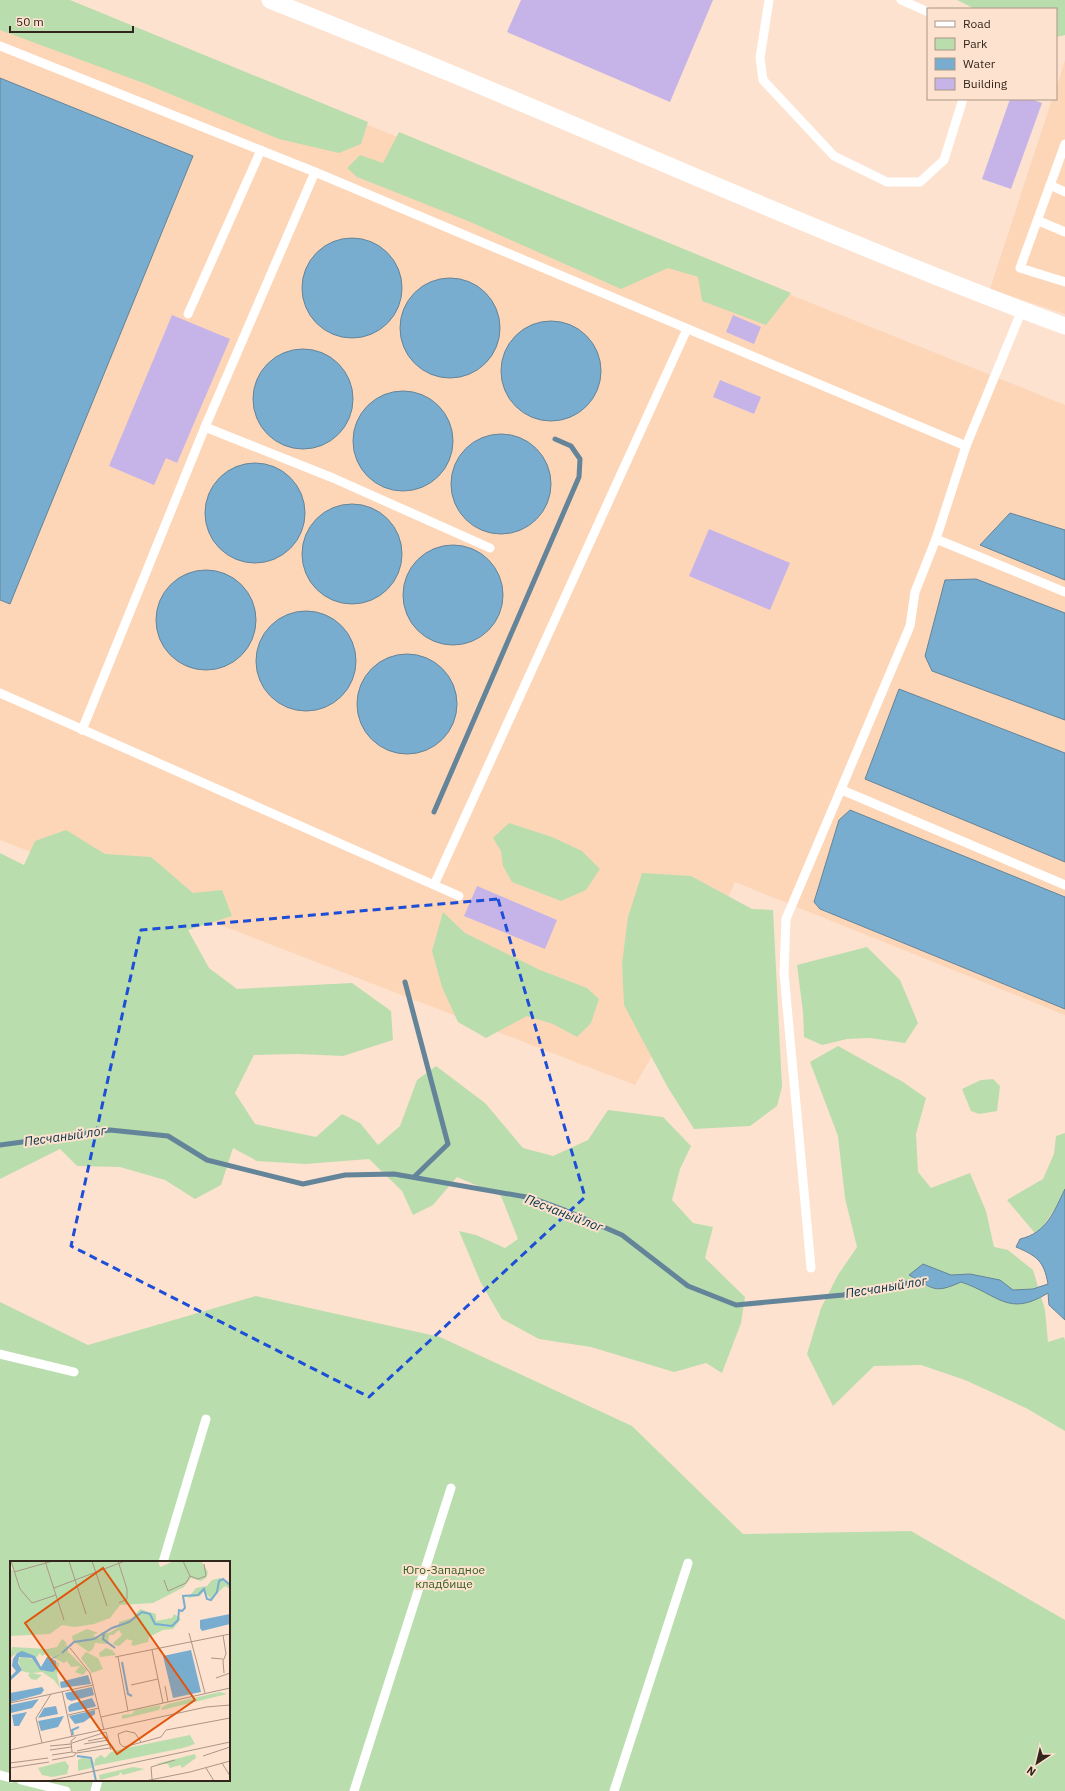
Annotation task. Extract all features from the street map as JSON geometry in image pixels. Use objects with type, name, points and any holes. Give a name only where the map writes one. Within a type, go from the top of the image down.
[{"type":"street","points":[[270,0],[448,72],[719,187],[1065,326]]},
{"type":"lane","points":[[769,0],[760,58],[763,80],[834,156],[887,182],[920,182],[944,160],[962,100]]},
{"type":"lane","points":[[901,0],[927,12]]},
{"type":"lane","points":[[0,46],[315,172],[687,330],[966,446]]},
{"type":"lane","points":[[1065,144],[1039,220],[1020,268],[1065,282]]},
{"type":"lane","points":[[188,314],[261,150]]},
{"type":"lane","points":[[82,730],[205,427],[315,172]]},
{"type":"lane","points":[[1050,185],[1065,192]]},
{"type":"lane","points":[[1039,220],[1065,232]]},
{"type":"lane","points":[[811,1268],[784,973],[786,919],[842,790],[910,626],[915,592],[936,539],[966,446],[1022,310]]},
{"type":"lane","points":[[434,885],[687,330]]},
{"type":"lane","points":[[205,427],[333,478],[490,548]]},
{"type":"lane","points":[[936,539],[1065,592]]},
{"type":"lane","points":[[0,693],[459,896]]},
{"type":"lane","points":[[842,790],[1065,885]]},
{"type":"lane","points":[[0,1354],[74,1372]]},
{"type":"lane","points":[[163,1561],[206,1419]]},
{"type":"lane","points":[[354,1791],[451,1488]]},
{"type":"lane","points":[[614,1791],[688,1562]]},
{"type":"lane","points":[[0,1775],[10,1778]]},
{"type":"lane","points":[[25,1781],[66,1791]]},
{"type":"lane","points":[[95,1791],[98,1781]]},
{"type":"highlighted area","points":[[498,899],[585,1197],[369,1397],[71,1246],[141,930]]},
{"type":"shaded area","points":[[0,0],[266,84],[1065,405],[1065,1015],[735,882],[671,1023],[635,1085],[0,840]]},
{"type":"shaded area","points":[[1065,60],[1065,314],[990,289],[1052,100],[1057,100],[1057,85]]},
{"type":"green space","points":[[0,0],[70,0],[368,122],[361,144],[339,153],[279,139],[146,84],[0,30]]},
{"type":"green space","points":[[957,0],[1065,0],[1065,35],[1057,37],[1057,8],[973,8]]},
{"type":"green space","points":[[399,132],[791,293],[766,325],[702,301],[698,277],[668,268],[621,289],[468,221],[357,177],[347,168],[360,155],[383,163]]},
{"type":"green space","points":[[509,823],[552,837],[582,851],[600,869],[586,890],[561,901],[512,882],[503,866],[501,851],[493,838]]},
{"type":"green space","points":[[66,830],[105,854],[151,857],[193,893],[222,890],[232,916],[188,930],[209,968],[237,989],[352,983],[391,1011],[393,1040],[343,1056],[297,1054],[254,1055],[235,1093],[255,1124],[316,1137],[342,1114],[360,1123],[378,1145],[400,1126],[417,1080],[436,1066],[485,1103],[523,1148],[553,1156],[588,1140],[608,1110],[663,1117],[691,1146],[680,1169],[672,1200],[693,1223],[713,1227],[705,1258],[745,1297],[741,1323],[722,1373],[706,1363],[674,1372],[591,1347],[539,1339],[502,1319],[481,1283],[459,1231],[476,1235],[505,1248],[518,1239],[501,1196],[457,1177],[433,1205],[413,1215],[402,1191],[369,1159],[305,1164],[257,1161],[233,1148],[221,1185],[195,1199],[165,1180],[120,1167],[77,1166],[60,1149],[0,1179],[0,853],[24,865],[35,841]]},
{"type":"green space","points":[[642,873],[691,876],[752,909],[773,910],[782,1087],[777,1106],[750,1126],[694,1129],[667,1086],[624,1005],[622,964],[628,917]]},
{"type":"green space","points":[[443,912],[465,933],[540,970],[587,988],[599,999],[591,1023],[577,1037],[553,1024],[527,1016],[486,1038],[458,1022],[442,987],[432,951]]},
{"type":"green space","points":[[867,947],[900,980],[918,1023],[905,1043],[870,1038],[847,1039],[822,1045],[804,1037],[803,1012],[797,965]]},
{"type":"green space","points":[[838,1046],[903,1082],[926,1098],[916,1134],[918,1172],[931,1188],[970,1173],[986,1211],[994,1247],[1008,1250],[1033,1270],[1045,1310],[1048,1342],[1064,1337],[1065,1341],[1065,1431],[1026,1408],[965,1380],[921,1365],[874,1366],[833,1406],[807,1354],[821,1308],[838,1275],[857,1247],[845,1198],[838,1136],[810,1062]]},
{"type":"green space","points":[[993,1079],[1000,1086],[997,1111],[979,1114],[971,1111],[962,1089],[981,1080]]},
{"type":"green space","points":[[1065,1133],[1065,1189],[1056,1207],[1043,1226],[1040,1239],[1007,1200],[1043,1179],[1054,1154],[1056,1136]]},
{"type":"green space","name":"Юго-Западное кладбище","points":[[256,1296],[440,1337],[632,1426],[743,1534],[911,1531],[1065,1620],[1065,1791],[0,1791],[0,1302],[88,1345]]},
{"type":"water","points":[[0,78],[193,156],[10,604],[0,600]]},
{"type":"water","points":[[352,238],[362,239],[380,246],[394,260],[401,278],[401,298],[394,316],[380,330],[362,337],[352,338],[342,337],[324,330],[310,316],[303,298],[302,288],[303,278],[310,260],[324,246],[342,239]]},
{"type":"water","points":[[450,278],[460,279],[478,286],[492,300],[499,318],[499,338],[492,356],[478,370],[460,377],[450,378],[440,377],[422,370],[408,356],[401,338],[400,328],[401,318],[408,300],[422,286],[440,279]]},
{"type":"water","points":[[551,321],[561,322],[579,329],[593,343],[600,361],[600,381],[593,399],[579,413],[561,420],[551,421],[541,420],[523,413],[509,399],[502,381],[501,371],[502,361],[509,343],[523,329],[541,322]]},
{"type":"water","points":[[303,349],[313,350],[331,357],[345,371],[352,389],[352,409],[345,427],[331,441],[313,448],[303,449],[293,448],[275,441],[261,427],[254,409],[253,399],[254,389],[261,371],[275,357],[293,350]]},
{"type":"water","points":[[403,391],[413,392],[431,399],[445,413],[452,431],[452,451],[445,469],[431,483],[413,490],[403,491],[393,490],[375,483],[361,469],[354,451],[353,441],[354,431],[361,413],[375,399],[393,392]]},
{"type":"water","points":[[501,434],[511,435],[529,442],[543,456],[550,474],[550,494],[543,512],[529,526],[511,533],[501,534],[491,533],[473,526],[459,512],[452,494],[451,484],[452,474],[459,456],[473,442],[491,435]]},
{"type":"water","points":[[255,463],[265,464],[283,471],[297,485],[304,503],[304,523],[297,541],[283,555],[265,562],[255,563],[245,562],[227,555],[213,541],[206,523],[205,513],[206,503],[213,485],[227,471],[245,464]]},
{"type":"water","points":[[352,504],[362,505],[380,512],[394,526],[401,544],[401,564],[394,582],[380,596],[362,603],[352,604],[342,603],[324,596],[310,582],[303,564],[302,554],[303,544],[310,526],[324,512],[342,505]]},
{"type":"water","points":[[1010,513],[1065,530],[1065,580],[980,545]]},
{"type":"water","points":[[453,545],[463,546],[481,553],[495,567],[502,585],[502,605],[495,623],[481,637],[463,644],[453,645],[443,644],[425,637],[411,623],[404,605],[403,595],[404,585],[411,567],[425,553],[443,546]]},
{"type":"water","points":[[206,570],[216,571],[234,578],[248,592],[255,610],[255,630],[248,648],[234,662],[216,669],[206,670],[196,669],[178,662],[164,648],[157,630],[156,620],[157,610],[164,592],[178,578],[196,571]]},
{"type":"water","points":[[976,579],[1065,613],[1065,720],[932,671],[925,656],[945,580]]},
{"type":"water","points":[[306,611],[316,612],[334,619],[348,633],[355,651],[355,671],[348,689],[334,703],[316,710],[306,711],[296,710],[278,703],[264,689],[257,671],[256,661],[257,651],[264,633],[278,619],[296,612]]},
{"type":"water","points":[[407,654],[417,655],[435,662],[449,676],[456,694],[456,714],[449,732],[435,746],[417,753],[407,754],[397,753],[379,746],[365,732],[358,714],[357,704],[358,694],[365,676],[379,662],[397,655]]},
{"type":"water","points":[[899,689],[1065,753],[1065,862],[865,779]]},
{"type":"water","points":[[850,810],[1065,897],[1065,1009],[820,909],[814,902],[839,820]]},
{"type":"water","points":[[1065,1189],[1065,1320],[1049,1305],[1048,1293],[1023,1304],[1013,1304],[961,1282],[939,1289],[929,1287],[909,1275],[923,1264],[951,1275],[970,1274],[1000,1280],[1013,1290],[1033,1289],[1048,1284],[1042,1265],[1038,1260],[1029,1253],[1016,1247],[1020,1239],[1037,1232],[1043,1226],[1053,1213]]},
{"type":"building","points":[[521,0],[713,0],[670,102],[507,32]]},
{"type":"building","points":[[1010,100],[1034,100],[1042,103],[1011,189],[982,179]]},
{"type":"building","points":[[172,315],[230,339],[177,463],[166,458],[154,485],[109,466]]},
{"type":"building","points":[[733,315],[761,327],[754,344],[726,332]]},
{"type":"building","points":[[720,380],[761,397],[754,414],[713,397]]},
{"type":"building","points":[[709,529],[790,563],[770,610],[689,576]]},
{"type":"building","points":[[477,886],[557,920],[545,949],[464,916]]},
{"type":"waterway","points":[[434,812],[579,477],[580,459],[571,446],[555,439]]},
{"type":"waterway","points":[[405,982],[448,1144],[414,1177]]},
{"type":"waterway","name":"Песчаный лог","points":[[0,1145],[110,1130],[168,1136],[207,1160],[303,1184],[345,1175],[394,1174],[532,1198],[562,1209],[622,1235],[688,1286],[736,1305],[843,1295],[925,1280]]}]
